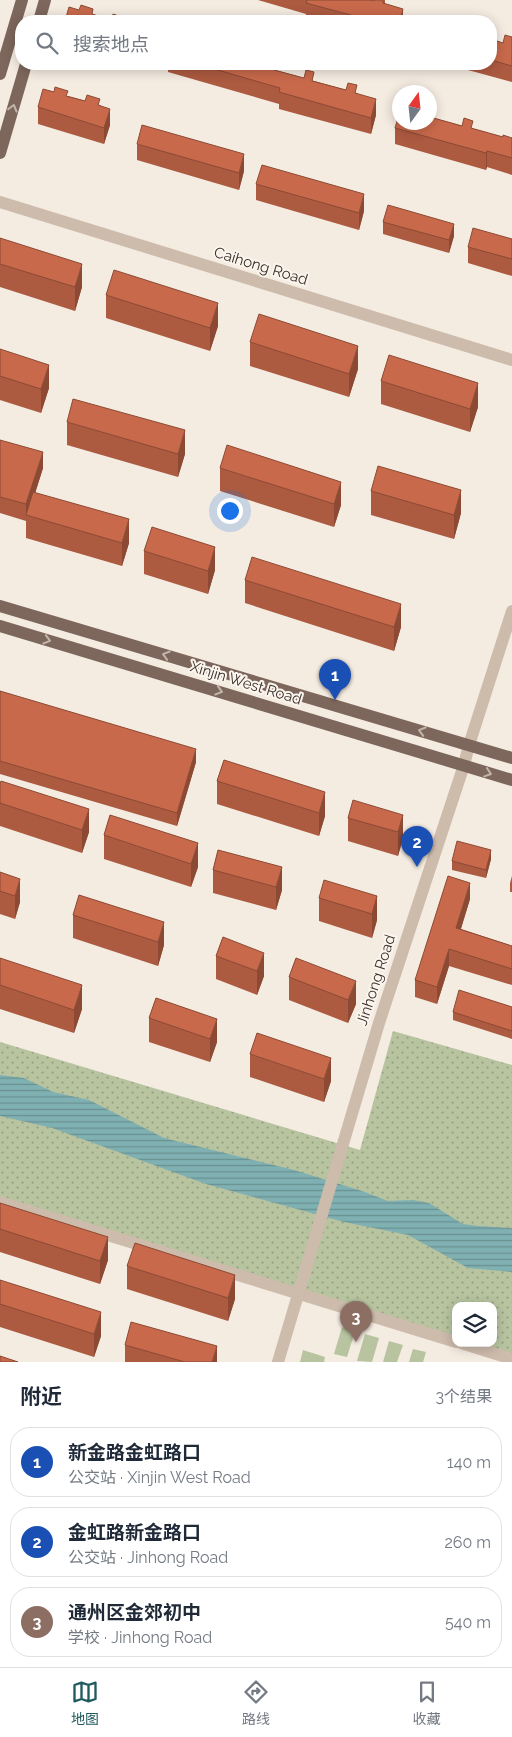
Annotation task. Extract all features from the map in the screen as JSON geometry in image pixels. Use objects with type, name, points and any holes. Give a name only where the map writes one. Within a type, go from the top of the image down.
[{"type":"main road","points":[[18,15],[22,0]]},
{"type":"main road","points":[[41,15],[45,0]]},
{"type":"main road","points":[[0,74],[15,24]]},
{"type":"main road","points":[[0,153],[24,70]]},
{"type":"main road","name":"Xinjin West Road","points":[[0,606],[512,758]]},
{"type":"main road","name":"Xinjin West Road","points":[[0,626],[512,780]]},
{"type":"street","name":"Caihong Road","points":[[0,202],[512,360]]},
{"type":"street","name":"Jinhong Road","points":[[278,1362],[379,1023],[464,765],[512,611]]},
{"type":"street","points":[[0,1202],[452,1341]]},
{"type":"street","points":[[474,1347],[512,1359]]},
{"type":"green space","points":[[393,1031],[512,1065],[512,1359],[474,1347],[497,1347],[497,1302],[452,1302],[452,1341],[0,1202],[0,1042],[360,1150]]},
{"type":"green space","points":[[342,1327],[355,1331],[347,1357],[334,1354]]},
{"type":"green space","points":[[365,1334],[379,1338],[372,1362],[357,1361]]},
{"type":"green space","points":[[389,1341],[403,1345],[397,1362],[383,1362]]},
{"type":"green space","points":[[413,1349],[426,1352],[423,1362],[409,1362]]},
{"type":"green space","points":[[303,1350],[325,1357],[324,1362],[300,1362]]},
{"type":"water","points":[[0,1075],[24,1078],[53,1092],[89,1100],[164,1138],[294,1170],[388,1201],[413,1200],[429,1203],[463,1224],[512,1228],[512,1272],[468,1268],[408,1235],[344,1222],[206,1184],[52,1128],[0,1116]]},
{"type":"building","points":[[307,0],[383,0],[383,3],[403,9],[402,15],[351,15],[306,3]]},
{"type":"building","points":[[81,5],[93,9],[92,14],[95,15],[67,15],[69,7],[79,10]]},
{"type":"building","points":[[505,35],[512,37],[512,66],[497,62],[497,41],[503,43]]},
{"type":"building","points":[[218,70],[274,70],[304,78],[306,70],[314,72],[312,81],[346,90],[348,83],[357,85],[355,93],[376,99],[371,118],[279,92],[280,88]]},
{"type":"building","points":[[55,87],[68,91],[66,96],[85,101],[87,95],[100,99],[98,105],[110,109],[104,128],[38,107],[43,89],[54,92]]},
{"type":"building","points":[[464,118],[473,121],[471,128],[512,138],[512,158],[487,151],[486,153],[402,130],[437,130],[437,119],[462,126]]},
{"type":"building","points":[[142,125],[244,154],[239,173],[137,144]]},
{"type":"building","points":[[262,165],[364,194],[359,213],[256,184]]},
{"type":"building","points":[[388,205],[454,224],[449,240],[383,222]]},
{"type":"building","points":[[473,228],[512,239],[512,259],[468,247]]},
{"type":"building","points":[[0,238],[82,264],[75,287],[0,264]]},
{"type":"building","points":[[114,270],[218,303],[210,328],[106,295]]},
{"type":"building","points":[[259,314],[358,346],[349,374],[250,342]]},
{"type":"building","points":[[0,349],[49,365],[41,389],[0,376]]},
{"type":"building","points":[[389,355],[478,383],[470,409],[381,381]]},
{"type":"building","points":[[73,399],[185,430],[178,454],[67,422]]},
{"type":"building","points":[[0,440],[43,452],[26,504],[0,497]]},
{"type":"building","points":[[227,445],[341,482],[334,504],[220,468]]},
{"type":"building","points":[[378,466],[461,490],[454,515],[371,491]]},
{"type":"building","points":[[33,492],[129,519],[122,543],[26,515]]},
{"type":"building","points":[[152,527],[215,547],[208,571],[144,551]]},
{"type":"building","points":[[252,557],[401,604],[394,627],[245,580]]},
{"type":"building","points":[[0,691],[196,749],[177,813],[0,761]]},
{"type":"building","points":[[224,760],[325,792],[319,813],[217,781]]},
{"type":"building","points":[[1,781],[89,809],[82,830],[0,803]]},
{"type":"building","points":[[353,800],[403,815],[398,832],[348,818]]},
{"type":"building","points":[[110,815],[198,843],[191,864],[104,835]]},
{"type":"building","points":[[457,841],[491,850],[486,870],[452,861]]},
{"type":"building","points":[[218,850],[282,867],[276,887],[213,870]]},
{"type":"building","points":[[0,872],[20,879],[15,896],[0,891]]},
{"type":"building","points":[[448,876],[470,883],[456,928],[512,946],[512,969],[449,949],[437,987],[415,980]]},
{"type":"building","points":[[324,880],[377,896],[372,914],[319,898]]},
{"type":"building","points":[[79,895],[164,922],[158,942],[73,915]]},
{"type":"building","points":[[223,937],[264,953],[257,971],[216,956]]},
{"type":"building","points":[[0,958],[82,985],[74,1010],[0,985]]},
{"type":"building","points":[[296,958],[356,981],[348,1000],[289,977]]},
{"type":"building","points":[[459,990],[512,1007],[512,1031],[453,1012]]},
{"type":"building","points":[[156,998],[217,1019],[210,1039],[149,1018]]},
{"type":"building","points":[[257,1033],[331,1058],[324,1079],[250,1054]]},
{"type":"building","points":[[0,1203],[108,1237],[100,1261],[0,1229]]},
{"type":"building","points":[[135,1243],[235,1275],[228,1298],[127,1266]]},
{"type":"building","points":[[0,1280],[101,1312],[94,1334],[0,1304]]},
{"type":"building","points":[[131,1322],[217,1346],[212,1362],[185,1362],[125,1345]]},
{"type":"building","points":[[0,1356],[18,1362],[0,1362]]},
{"type":"place","name":"新金路金虹路口","points":[[335,700]]},
{"type":"place","name":"金虹路新金路口","points":[[417,867]]},
{"type":"place","name":"通州区金郊初中","points":[[356,1342]]}]
